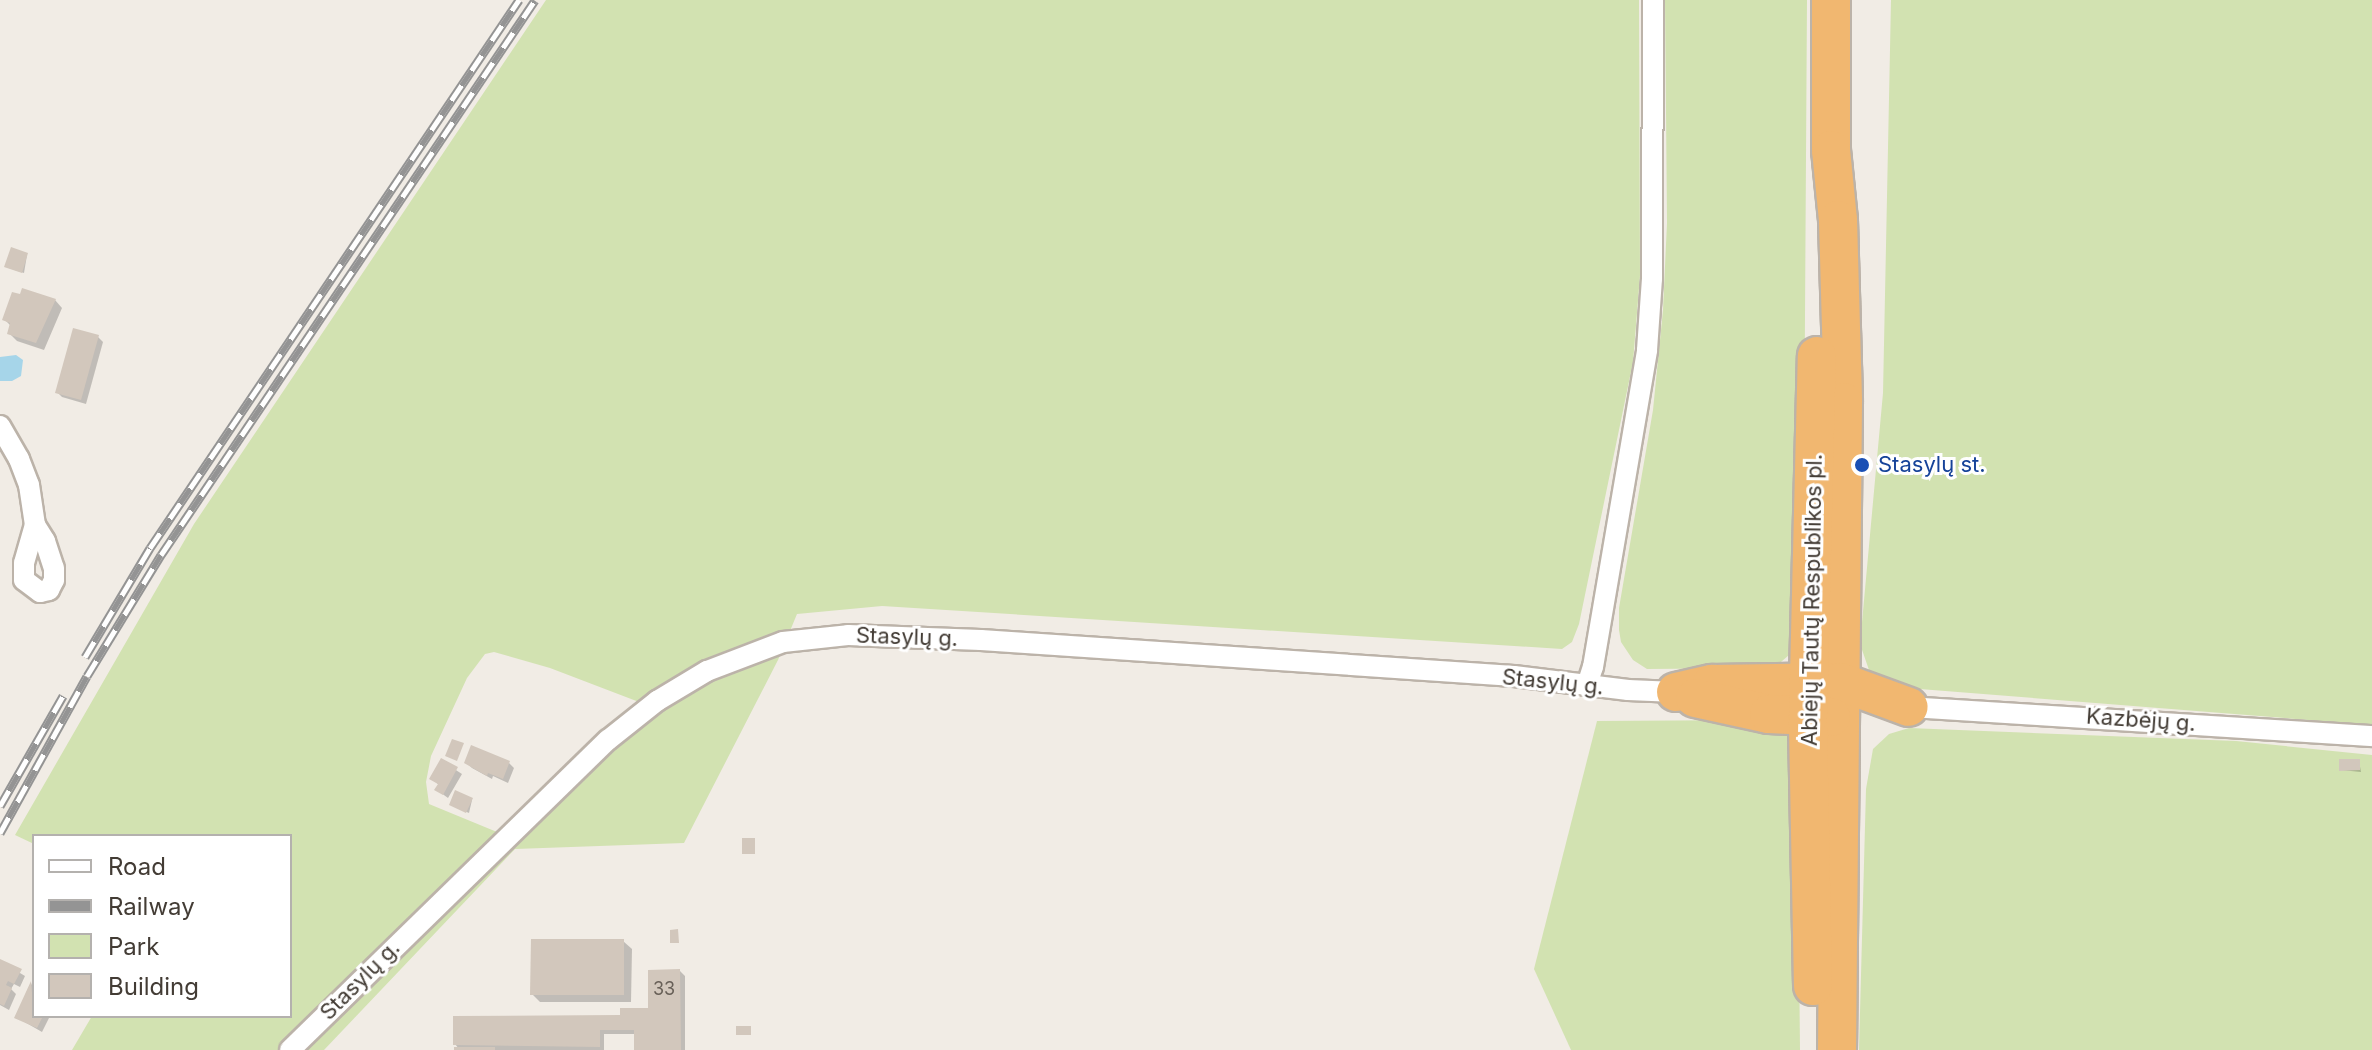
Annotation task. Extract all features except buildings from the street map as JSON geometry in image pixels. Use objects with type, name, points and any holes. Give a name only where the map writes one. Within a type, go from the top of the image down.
[{"type":"highway","name":"Abiejų Tautų Respublikos pl.","points":[[1831,0],[1831,150],[1822,185],[1819,232],[1825,700],[1837,1050]]},
{"type":"highway","points":[[1676,692],[1733,707],[1825,700],[1909,707]]},
{"type":"highway","name":"Abiejų Tautų Respublikos pl.","points":[[1815,1050],[1825,700]]},
{"type":"street","points":[[1587,685],[1596,652],[1647,350],[1652,279],[1653,0]]},
{"type":"street","points":[[0,426],[24,472],[35,525]]},
{"type":"street","name":"Stasylų g.","points":[[290,1050],[608,740],[657,701],[707,671],[783,642],[807,637],[891,635],[1514,676],[1676,692]]},
{"type":"street","name":"Kazbėjų g.","points":[[1909,707],[2372,736]]},
{"type":"green space","points":[[546,0],[1639,0],[1640,276],[1633,362],[1579,624],[1572,642],[1562,649],[882,606],[797,614],[778,660],[684,843],[515,849],[324,1050],[72,1050],[91,1018],[292,1018],[292,834],[32,834],[32,843],[15,835],[194,524]],"holes":[[[494,652],[550,668],[639,702],[497,832],[429,804],[426,782],[431,756],[467,678],[485,654]]]},
{"type":"green space","points":[[1665,0],[1807,0],[1803,634],[1796,649],[1774,668],[1647,669],[1633,660],[1621,642],[1619,630],[1619,608],[1653,410],[1663,310],[1667,223]]},
{"type":"green space","points":[[1891,0],[2372,0],[2372,725],[1907,688],[1881,680],[1869,670],[1860,644],[1883,393]]},
{"type":"green space","points":[[1755,720],[1779,726],[1789,736],[1797,754],[1800,1050],[1571,1050],[1534,969],[1597,721]]},
{"type":"green space","points":[[1909,728],[2236,741],[2372,755],[2372,1050],[1859,1050],[1866,789],[1873,749],[1889,734]]},
{"type":"water","points":[[16,355],[23,360],[21,376],[12,381],[0,381],[0,357]]},
{"type":"railway","points":[[85,657],[150,548],[519,0]]},
{"type":"railway","points":[[0,833],[87,676],[161,555],[535,0]]},
{"type":"railway","points":[[0,806],[63,696]]},
{"type":"place","name":"Stasylų st.","points":[[1862,465]]}]
